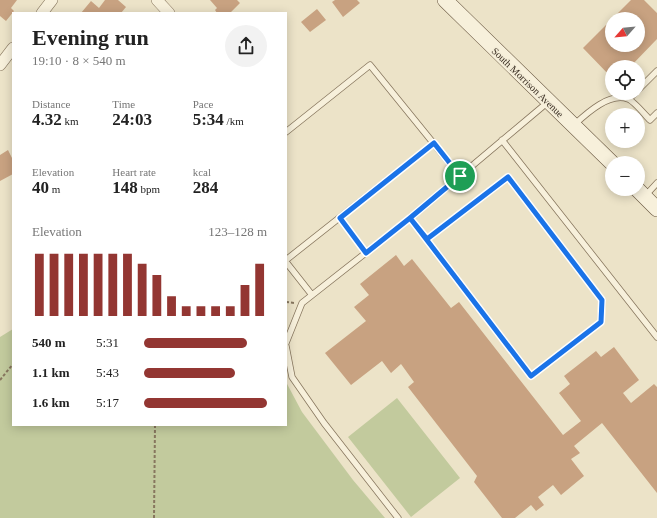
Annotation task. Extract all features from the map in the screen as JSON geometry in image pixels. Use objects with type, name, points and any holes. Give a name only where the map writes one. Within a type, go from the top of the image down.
[{"type":"street","points":[[43,12],[52,0]]},
{"type":"street","points":[[157,0],[168,12]]},
{"type":"street","name":"South Morrison Avenue","points":[[445,0],[605,157]]},
{"type":"street","points":[[0,64],[12,49]]},
{"type":"street","points":[[644,196],[657,209]]},
{"type":"lane","points":[[287,131],[370,65],[460,176]]},
{"type":"lane","points":[[645,83],[657,71]]},
{"type":"lane","points":[[573,126],[596,106],[609,100]]},
{"type":"lane","points":[[630,100],[650,120],[657,113]]},
{"type":"lane","points":[[287,340],[302,303],[410,218],[548,102]]},
{"type":"lane","points":[[502,140],[657,337]]},
{"type":"lane","points":[[287,260],[434,143]]},
{"type":"lane","points":[[410,218],[531,376],[601,322],[602,300],[508,177],[427,239]]},
{"type":"lane","points":[[645,190],[657,183]]},
{"type":"lane","points":[[340,218],[366,253]]},
{"type":"lane","points":[[287,262],[312,295]]},
{"type":"lane","points":[[287,351],[292,377],[324,423],[398,518]]},
{"type":"path","points":[[0,380],[12,365]]},
{"type":"path","points":[[154,518],[155,426]]},
{"type":"green space","points":[[12,330],[12,426],[287,426],[287,384],[302,412],[353,480],[385,518],[0,518],[0,337]]},
{"type":"green space","points":[[397,398],[460,478],[411,517],[348,437]]},
{"type":"building","points":[[0,0],[17,0],[11,8],[14,11],[6,21],[0,16]]},
{"type":"building","points":[[105,0],[118,0],[126,7],[122,12],[82,12],[91,1],[99,8]]},
{"type":"building","points":[[210,0],[237,0],[240,3],[231,12],[216,12],[215,10],[217,8]]},
{"type":"building","points":[[335,0],[357,0],[360,3],[343,17],[332,2]]},
{"type":"building","points":[[631,0],[644,0],[657,13],[657,39],[645,51],[645,12],[619,12]]},
{"type":"building","points":[[317,9],[326,20],[310,32],[301,22]]},
{"type":"building","points":[[605,26],[605,52],[644,52],[637,60],[605,60],[605,71],[583,48]]},
{"type":"building","points":[[8,150],[12,158],[12,175],[0,181],[0,155]]},
{"type":"building","points":[[396,255],[404,266],[412,259],[451,308],[459,302],[563,435],[581,421],[559,393],[570,384],[564,376],[596,351],[601,357],[614,347],[639,380],[623,393],[631,403],[654,384],[657,387],[657,493],[602,423],[574,446],[580,453],[571,459],[584,476],[561,495],[553,485],[538,497],[544,505],[536,511],[531,505],[515,518],[502,518],[474,482],[477,476],[408,387],[414,382],[401,364],[391,373],[382,361],[351,385],[325,353],[366,321],[354,307],[369,295],[360,284]]},
{"type":"route","points":[[460,176],[410,218],[427,239],[508,177],[602,300],[601,322],[531,376],[410,218],[366,253],[340,218],[434,143],[460,176]]}]
